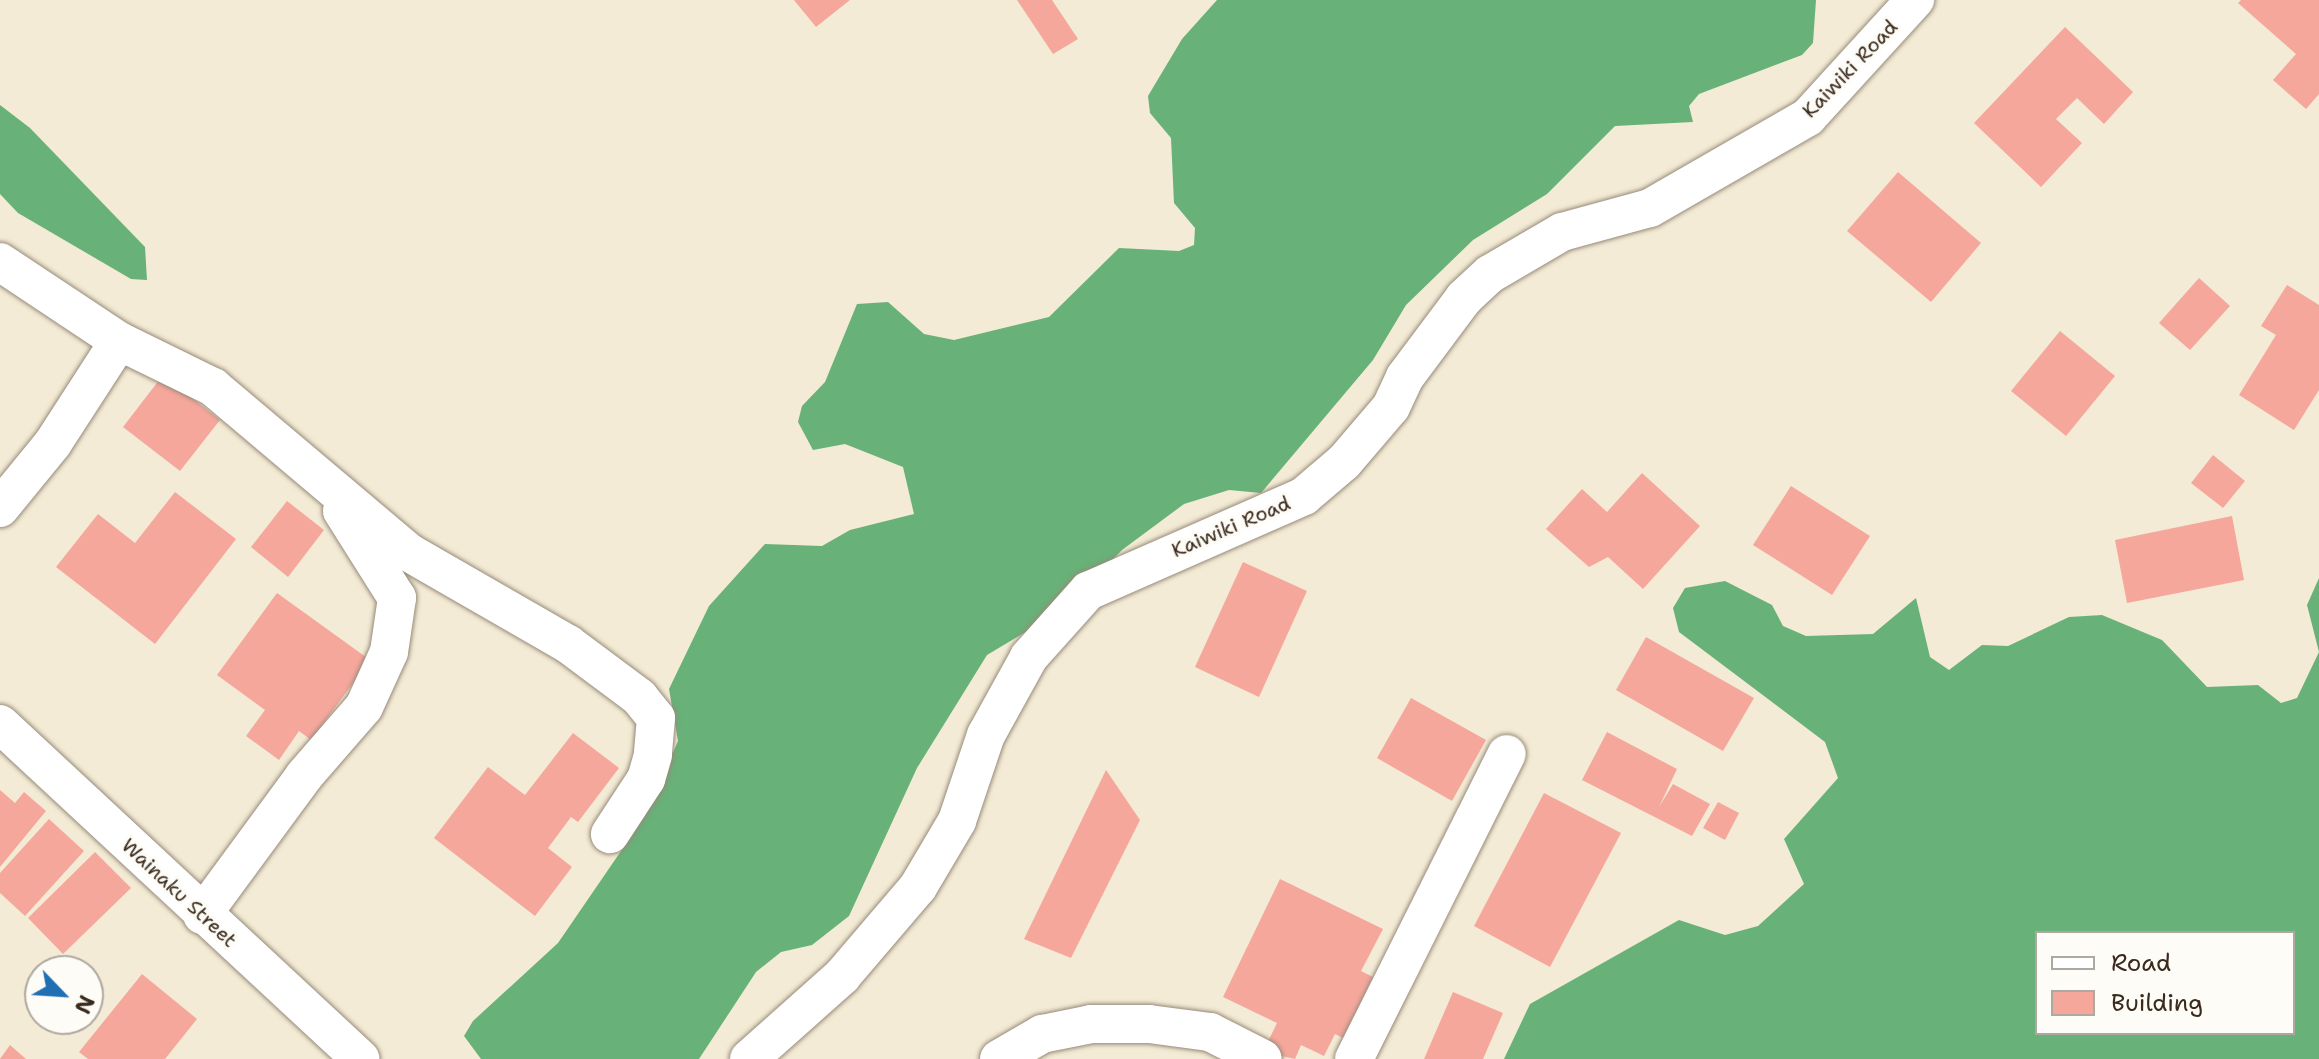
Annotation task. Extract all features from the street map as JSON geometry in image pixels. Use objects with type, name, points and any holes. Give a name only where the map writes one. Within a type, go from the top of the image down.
[{"type":"street","name":"Kaiwiki Road","points":[[749,1059],[842,976],[918,887],[957,821],[986,735],[1029,657],[1088,591],[1304,496],[1344,462],[1391,407],[1405,377],[1464,298],[1490,274],[1562,232],[1650,208],[1808,117],[1915,0]]},
{"type":"street","points":[[0,262],[119,341],[213,387],[335,494],[408,552],[568,644],[639,697],[656,718],[646,779],[610,834]]},
{"type":"street","points":[[0,508],[53,443],[119,341]]},
{"type":"street","points":[[202,915],[304,776],[364,707],[389,652],[397,598],[349,525],[335,494]]},
{"type":"street","name":"Wainaku Street","points":[[0,724],[202,915],[341,1053]]},
{"type":"street","points":[[1354,1059],[1507,754]]},
{"type":"street","points":[[999,1059],[1042,1034],[1091,1024],[1149,1024],[1210,1032],[1263,1059]]},
{"type":"green space","points":[[1217,0],[1816,0],[1813,43],[1802,55],[1699,94],[1689,106],[1693,122],[1615,126],[1547,194],[1473,240],[1406,305],[1373,360],[1261,493],[1229,490],[1184,504],[1122,550],[1066,608],[987,655],[917,768],[849,916],[812,945],[781,952],[756,972],[699,1059],[481,1059],[464,1036],[473,1021],[558,943],[645,816],[678,741],[669,689],[709,606],[765,544],[822,546],[850,530],[914,514],[903,467],[845,444],[813,450],[798,422],[802,406],[825,382],[857,304],[888,302],[924,334],[954,340],[1049,317],[1119,248],[1179,251],[1194,245],[1195,228],[1174,203],[1171,138],[1150,113],[1148,96],[1182,39]]},
{"type":"green space","points":[[0,105],[30,128],[145,247],[147,280],[131,279],[18,213],[0,194]]},
{"type":"green space","points":[[2319,578],[2319,652],[2307,605]]},
{"type":"green space","points":[[1725,581],[1772,605],[1783,626],[1806,636],[1873,634],[1916,598],[1930,657],[1949,670],[1982,645],[2008,646],[2069,617],[2102,615],[2162,640],[2207,687],[2258,685],[2281,703],[2297,698],[2319,652],[2319,1059],[1504,1059],[1530,1004],[1679,920],[1725,935],[1758,926],[1804,884],[1784,839],[1838,778],[1825,742],[1679,632],[1673,608],[1685,588]]},
{"type":"building","points":[[794,0],[850,0],[816,27]]},
{"type":"building","points":[[1017,0],[1052,0],[1078,39],[1053,54]]},
{"type":"building","points":[[2241,0],[2319,0],[2319,94],[2306,109],[2273,80],[2296,54],[2238,3]]},
{"type":"building","points":[[2065,27],[2133,92],[2104,124],[2077,98],[2056,119],[2082,143],[2041,187],[1974,123]]},
{"type":"building","points":[[1898,172],[1981,243],[1931,302],[1847,231]]},
{"type":"building","points":[[2199,278],[2230,306],[2190,350],[2159,323]]},
{"type":"building","points":[[2287,285],[2319,305],[2319,390],[2294,430],[2239,395],[2276,335],[2261,326]]},
{"type":"building","points":[[2060,331],[2115,376],[2066,436],[2011,391]]},
{"type":"building","points":[[163,375],[220,420],[180,471],[123,427]]},
{"type":"building","points":[[2213,455],[2245,481],[2223,508],[2191,483]]},
{"type":"building","points":[[1642,473],[1700,526],[1643,589],[1608,557],[1589,567],[1546,529],[1582,489],[1607,512]]},
{"type":"building","points":[[1791,486],[1870,536],[1832,595],[1753,545]]},
{"type":"building","points":[[175,492],[236,539],[155,644],[56,567],[98,514],[135,543]]},
{"type":"building","points":[[287,501],[324,530],[288,577],[251,547]]},
{"type":"building","points":[[2232,516],[2244,580],[2127,603],[2115,540]]},
{"type":"building","points":[[1243,562],[1307,591],[1259,697],[1195,667]]},
{"type":"building","points":[[277,593],[370,660],[311,740],[299,731],[279,760],[246,736],[265,710],[217,675]]},
{"type":"building","points":[[1646,637],[1754,698],[1723,751],[1616,690]]},
{"type":"building","points":[[1411,698],[1486,740],[1452,801],[1377,758]]},
{"type":"building","points":[[1607,732],[1677,769],[1659,807],[1673,784],[1710,804],[1692,836],[1582,780]]},
{"type":"building","points":[[573,733],[619,768],[578,822],[571,817],[548,848],[572,867],[535,916],[434,838],[488,767],[525,795]]},
{"type":"building","points":[[1106,770],[1140,820],[1071,958],[1024,939]]},
{"type":"building","points":[[0,790],[15,803],[24,792],[46,811],[0,867]]},
{"type":"building","points":[[1544,793],[1621,833],[1550,967],[1474,926]]},
{"type":"building","points":[[1718,802],[1739,813],[1725,840],[1703,828]]},
{"type":"building","points":[[49,819],[84,851],[25,916],[0,893],[0,873]]},
{"type":"building","points":[[95,852],[131,888],[63,954],[28,918]]},
{"type":"building","points":[[1280,879],[1383,929],[1361,971],[1373,977],[1343,1038],[1335,1034],[1324,1056],[1301,1045],[1295,1059],[1263,1052],[1277,1023],[1223,997]]},
{"type":"building","points":[[142,974],[197,1019],[165,1059],[88,1059],[79,1052],[93,1035],[104,1035],[104,1021]]},
{"type":"building","points":[[1453,992],[1503,1013],[1483,1059],[1424,1059]]},
{"type":"building","points":[[10,1045],[26,1059],[0,1059]]}]
